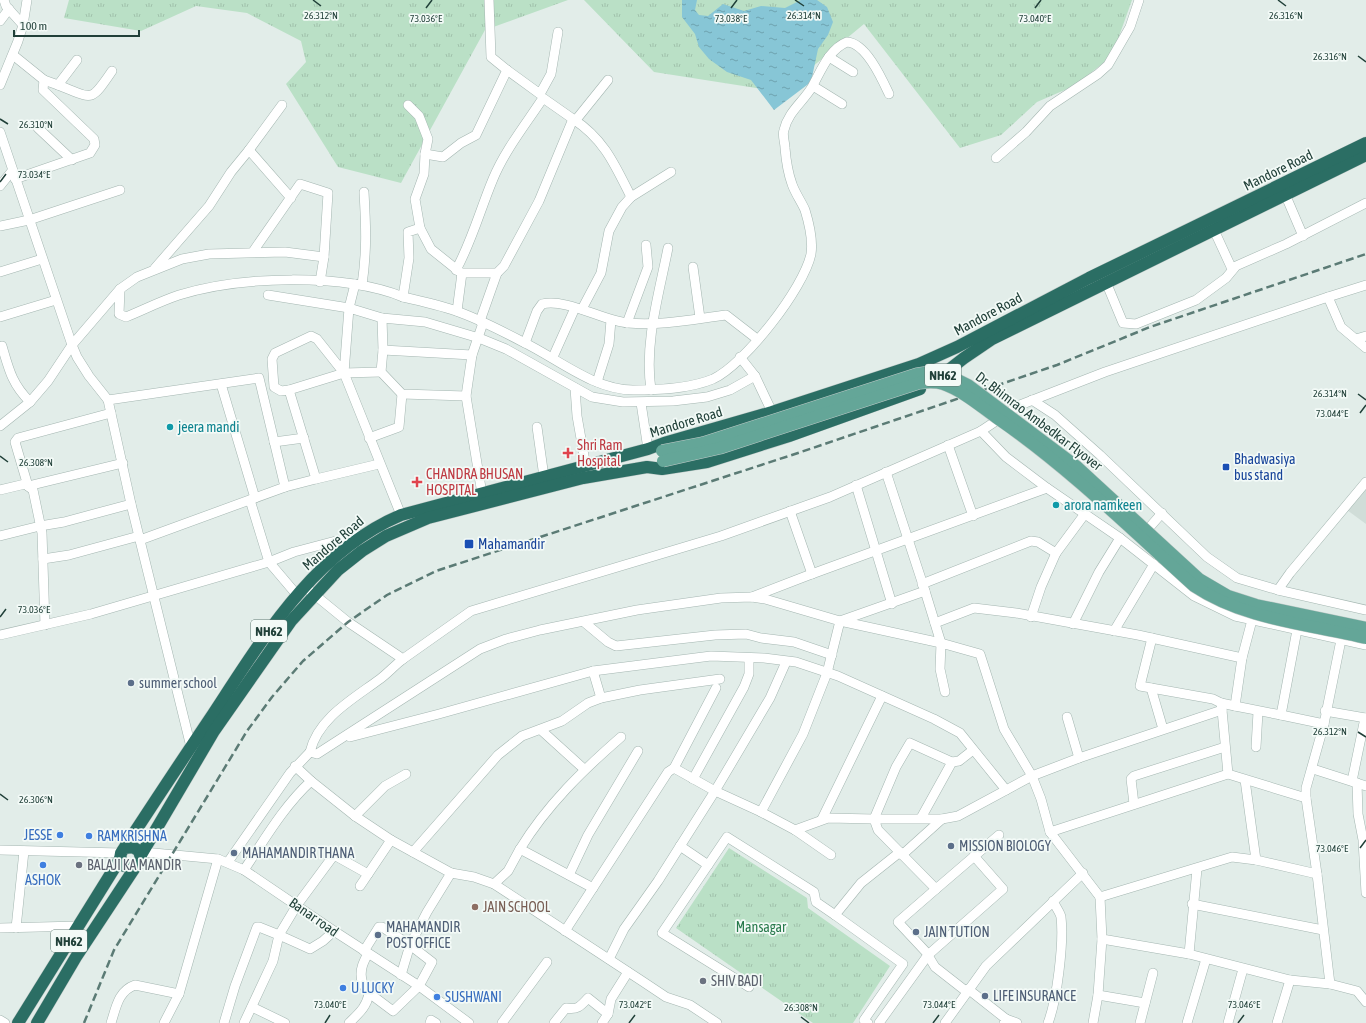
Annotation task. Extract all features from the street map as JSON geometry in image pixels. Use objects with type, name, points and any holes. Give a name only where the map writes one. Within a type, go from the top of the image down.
[{"type":"highway","name":"Mandore Road","points":[[18,1023],[122,853],[266,634],[301,591],[365,534],[401,515],[586,467],[648,449],[664,442],[772,412],[937,357],[1088,278],[1366,143]]},
{"type":"highway","name":"Mandore Road","points":[[37,1023],[76,957],[140,862],[142,853],[214,731],[287,627],[338,570],[362,551],[407,526],[428,518],[583,478],[647,467],[662,469],[707,462],[790,436],[926,386],[992,339],[1366,154]]},
{"type":"highway","points":[[136,866],[132,868],[124,866],[122,853],[133,847],[142,853]]},
{"type":"main road","name":"Dr. Bhimrao Ambedkar Flyover","points":[[1366,628],[1256,605],[1228,596],[1199,579],[1076,466],[968,385],[946,374],[930,372],[917,374],[663,456],[720,448],[919,383],[932,381],[960,392],[1026,438],[1080,482],[1194,586],[1212,598],[1255,614],[1366,638]]},
{"type":"street","points":[[4,0],[8,9],[23,25]]},
{"type":"street","points":[[0,85],[13,55],[23,25],[27,0]]},
{"type":"street","points":[[489,0],[491,57],[598,140],[610,154],[631,197]]},
{"type":"street","points":[[996,158],[1026,132],[1050,106],[1098,74],[1108,65],[1130,27],[1140,0]]},
{"type":"street","points":[[0,21],[8,9]]},
{"type":"street","points":[[457,312],[459,272],[493,179],[504,157],[541,96],[551,74],[558,32]]},
{"type":"street","points":[[120,289],[119,314],[126,317],[178,295],[228,283],[276,280],[358,285],[457,312],[482,322],[553,357],[606,387],[623,390],[651,390],[683,387],[712,379],[727,371],[772,322],[800,282],[811,253],[810,232],[804,210],[792,185],[788,169],[783,131],[794,110],[812,86],[829,57],[840,45],[847,42],[852,42],[858,46],[870,60],[889,94]]},
{"type":"street","points":[[13,55],[44,80],[88,97],[95,95],[112,71]]},
{"type":"street","points":[[829,57],[853,72]]},
{"type":"street","points":[[58,85],[77,60]]},
{"type":"street","points":[[425,154],[443,157],[461,143],[476,135],[506,70]]},
{"type":"street","points":[[0,186],[14,175],[90,154],[95,145],[94,139],[46,94],[43,90],[44,80]]},
{"type":"street","points":[[482,494],[466,396],[472,355],[479,338],[482,322],[497,273],[504,266],[539,201],[574,120],[608,80]]},
{"type":"street","points":[[812,86],[842,104]]},
{"type":"street","points":[[154,270],[209,206],[231,172],[282,105]]},
{"type":"street","points":[[408,105],[419,116],[428,139],[425,154],[424,174],[415,198],[420,228],[431,249],[459,272],[497,273]]},
{"type":"street","points":[[38,128],[72,160]]},
{"type":"street","points":[[1,138],[72,345],[77,357],[89,376],[108,400],[131,504],[191,747]]},
{"type":"street","points":[[249,150],[281,189],[291,198]]},
{"type":"street","points":[[553,357],[578,308],[601,273],[604,263],[607,238],[613,221],[631,197],[671,172]]},
{"type":"street","points":[[252,253],[299,186],[302,184],[328,193],[324,257],[320,282]]},
{"type":"street","points":[[0,226],[29,220],[120,190]]},
{"type":"street","points":[[344,373],[349,308],[358,285],[366,252],[364,192]]},
{"type":"street","points":[[1285,194],[1303,236]]},
{"type":"street","points":[[1106,282],[1123,323],[1136,324],[1196,300],[1226,278],[1232,269],[1303,236],[1366,204]]},
{"type":"street","points":[[403,297],[409,258],[408,232],[420,228]]},
{"type":"street","points":[[1214,230],[1232,269]]},
{"type":"street","points":[[627,323],[648,267],[646,245]]},
{"type":"street","points":[[651,390],[649,377],[653,324],[668,248]]},
{"type":"street","points":[[1,423],[30,402],[48,381],[72,345],[120,289],[136,277],[182,258],[209,254],[285,252],[324,257]]},
{"type":"street","points":[[0,272],[42,259]]},
{"type":"street","points":[[693,267],[700,318]]},
{"type":"street","points":[[228,862],[296,766],[310,752],[312,744],[328,721],[347,702],[380,679],[403,658],[471,611],[721,536],[790,511],[856,485],[981,431],[1020,405],[1032,400],[1104,372],[1366,285]]},
{"type":"street","points":[[268,295],[349,308],[382,318],[425,322],[479,338],[506,349],[592,397],[641,403],[707,397],[730,390],[755,376]]},
{"type":"street","points":[[1328,297],[1341,327],[1366,348]]},
{"type":"street","points":[[0,317],[56,300]]},
{"type":"street","points":[[525,343],[537,311],[542,304],[549,303],[578,308],[611,320],[627,323],[653,324],[726,315],[757,339]]},
{"type":"street","points":[[381,372],[383,350],[382,318]]},
{"type":"street","points":[[597,382],[609,344],[611,320]]},
{"type":"street","points":[[401,515],[379,464],[344,373],[318,339],[311,336],[275,353],[272,359],[274,388],[281,392],[344,373],[381,372],[402,394],[466,396]]},
{"type":"street","points":[[1356,340],[1366,336]]},
{"type":"street","points":[[2,346],[11,378],[18,390],[30,402]]},
{"type":"street","points":[[383,350],[472,355]]},
{"type":"street","points":[[740,358],[755,376],[772,412]]},
{"type":"street","points":[[108,400],[259,378],[285,487]]},
{"type":"street","points":[[221,384],[269,562],[301,591],[315,595],[348,622],[403,658]]},
{"type":"street","points":[[575,388],[577,416],[586,467]]},
{"type":"street","points":[[290,390],[316,479]]},
{"type":"street","points":[[369,438],[399,427],[402,394]]},
{"type":"street","points":[[1032,400],[1055,415],[1162,513],[1207,558],[1237,578],[1278,590],[1366,610]]},
{"type":"street","points":[[641,403],[648,449]]},
{"type":"street","points":[[28,486],[16,440],[111,413]]},
{"type":"street","points":[[536,427],[544,477]]},
{"type":"street","points":[[981,431],[1006,457],[1084,514],[1120,538],[1194,596],[1225,613],[1366,645]]},
{"type":"street","points":[[274,442],[304,438]]},
{"type":"street","points":[[948,445],[973,516]]},
{"type":"street","points":[[28,486],[123,464]]},
{"type":"street","points":[[43,559],[69,555],[140,538],[285,487],[379,464]]},
{"type":"street","points":[[886,472],[941,643],[940,669],[945,692]]},
{"type":"street","points":[[1278,590],[1290,573],[1366,482]]},
{"type":"street","points":[[0,490],[25,484],[33,490],[42,533],[45,625]]},
{"type":"street","points":[[856,485],[892,604]]},
{"type":"street","points":[[752,597],[1048,488]]},
{"type":"street","points":[[0,536],[40,526],[64,522],[131,504]]},
{"type":"street","points":[[790,511],[812,574]]},
{"type":"street","points":[[1132,547],[1162,513]]},
{"type":"street","points":[[1031,617],[1041,587],[1056,553],[1084,514]]},
{"type":"street","points":[[0,636],[91,614],[269,562],[294,552],[365,534]]},
{"type":"street","points":[[1073,624],[1099,572],[1120,538]]},
{"type":"street","points":[[840,621],[892,604],[924,588],[1031,541],[1038,542],[1056,553]]},
{"type":"street","points":[[1114,631],[1154,564]]},
{"type":"street","points":[[310,752],[317,754],[480,649],[506,639],[540,630],[660,607],[721,598],[752,597],[776,602],[840,621],[941,643],[980,654],[1004,729],[1032,776],[1041,799],[1050,832],[1100,897],[1102,939],[1098,995],[1093,1023]]},
{"type":"street","points":[[935,623],[974,608],[1016,613],[1031,617],[1152,638],[1242,658]]},
{"type":"street","points":[[1235,706],[1242,658],[1252,620]]},
{"type":"street","points":[[761,812],[803,734],[827,673],[840,621]]},
{"type":"street","points":[[584,622],[608,642],[616,646],[715,635],[746,634],[761,638],[794,642],[832,655]]},
{"type":"street","points":[[1281,715],[1297,630]]},
{"type":"street","points":[[1152,638],[1140,686],[1213,699],[1222,707],[1228,774]]},
{"type":"street","points":[[1330,984],[1306,798],[1306,788],[1313,769],[1324,724],[1325,711],[1341,640]]},
{"type":"street","points":[[344,738],[439,714],[592,671],[711,656],[749,658],[796,662],[838,676],[934,719],[960,733],[1006,790]]},
{"type":"street","points":[[693,779],[744,687],[749,674],[749,658]]},
{"type":"street","points":[[609,959],[624,929],[715,791],[770,698],[786,662]]},
{"type":"street","points":[[592,671],[601,698]]},
{"type":"street","points":[[413,852],[498,755],[522,736],[562,721],[588,703],[601,698],[640,690],[720,679]]},
{"type":"street","points":[[565,931],[668,772],[674,768],[716,688]]},
{"type":"street","points":[[1151,688],[1163,729]]},
{"type":"street","points":[[822,819],[882,696]]},
{"type":"street","points":[[795,830],[822,819],[942,819],[958,816],[1032,776],[1222,707],[1235,706],[1258,712],[1324,724]]},
{"type":"street","points":[[1325,711],[1365,718],[1354,782],[1363,840],[1366,893]]},
{"type":"street","points":[[1256,747],[1258,712]]},
{"type":"street","points":[[1067,717],[1079,758]]},
{"type":"street","points":[[541,730],[584,770]]},
{"type":"street","points":[[494,884],[508,871],[520,849],[556,799],[584,770],[621,737]]},
{"type":"street","points":[[936,889],[878,830],[874,819],[896,767],[910,743],[952,762],[960,761],[973,750]]},
{"type":"street","points":[[1134,804],[1130,779],[1134,776],[1225,746]]},
{"type":"street","points":[[569,875],[588,835],[638,751]]},
{"type":"street","points":[[921,818],[952,762]]},
{"type":"street","points":[[296,766],[311,781],[355,816],[391,840],[451,873],[474,877],[494,884],[666,997],[690,1005],[717,1023]]},
{"type":"street","points":[[674,768],[715,791],[761,812],[795,830],[831,855]]},
{"type":"street","points":[[1313,769],[1366,786]]},
{"type":"street","points":[[355,816],[386,786],[406,774]]},
{"type":"street","points":[[1050,832],[1228,774],[1306,798]]},
{"type":"street","points":[[1245,780],[1256,860]]},
{"type":"street","points":[[244,870],[279,817],[296,795],[311,781]]},
{"type":"street","points":[[835,915],[861,883],[901,854],[942,819]]},
{"type":"street","points":[[998,835],[898,922],[928,955],[935,967],[968,990],[1005,1021],[1016,1023]]},
{"type":"street","points":[[749,987],[662,933],[727,837],[814,892],[816,902],[903,964],[864,1020],[868,1023]]},
{"type":"street","points":[[360,886],[391,840]]},
{"type":"street","points":[[680,846],[708,865]]},
{"type":"street","points":[[520,849],[593,888]]},
{"type":"street","points":[[0,850],[122,853]]},
{"type":"street","points":[[16,928],[24,851]]},
{"type":"street","name":"Banar road","points":[[142,853],[218,859],[244,870],[419,986],[469,1023]]},
{"type":"street","points":[[244,1023],[273,961],[279,936],[297,905],[334,855],[368,874]]},
{"type":"street","points":[[879,1023],[928,955],[1003,889],[974,856]]},
{"type":"street","points":[[1100,897],[1197,869],[1232,857],[1256,860],[1317,874]]},
{"type":"street","points":[[164,1023],[179,994],[218,859]]},
{"type":"street","points":[[1189,954],[1192,904],[1197,869]]},
{"type":"street","points":[[401,975],[410,945],[427,912],[451,873]]},
{"type":"street","points":[[945,1023],[986,966],[1083,873]]},
{"type":"street","points":[[1048,1023],[1053,1010],[1056,990],[1061,936],[1061,916],[1053,901]]},
{"type":"street","points":[[1192,904],[1323,930]]},
{"type":"street","points":[[0,928],[78,926]]},
{"type":"street","points":[[224,1023],[254,931],[259,927],[310,949],[323,941],[334,931]]},
{"type":"street","points":[[378,927],[382,927],[410,945],[432,962],[419,986],[393,1011],[370,994],[361,980],[362,967],[366,952],[378,927]]},
{"type":"street","points":[[1102,939],[1189,954],[1290,980],[1330,984],[1357,991],[1366,1002]]},
{"type":"street","points":[[1187,1023],[1206,959]]},
{"type":"street","points":[[502,1023],[547,962]]},
{"type":"street","points":[[1228,1023],[1243,969]]},
{"type":"street","points":[[602,1023],[608,1014],[611,999],[628,972]]},
{"type":"street","points":[[1140,1023],[1153,973]]},
{"type":"street","points":[[1278,1023],[1290,980]]},
{"type":"street","points":[[111,1023],[120,997],[129,987],[135,985],[179,994]]},
{"type":"street","points":[[349,1023],[362,1011],[370,994]]},
{"type":"street","points":[[1098,995],[1145,1004]]},
{"type":"street","points":[[554,1023],[566,1008],[574,1010],[580,1007],[588,998],[608,1014]]},
{"type":"street","points":[[252,1007],[285,1023]]},
{"type":"street","points":[[0,1020],[5,1023]]},
{"type":"street","points":[[430,1023],[431,1020],[436,1023]]},
{"type":"shaded area","points":[[1366,488],[1366,524],[1347,510]]},
{"type":"green space","points":[[69,0],[568,0],[485,30],[401,183],[338,167],[286,84],[306,62],[301,41],[247,13],[196,6],[141,31],[64,18]]},
{"type":"green space","points":[[584,0],[1132,0],[1112,56],[1074,86],[1037,102],[1001,135],[960,148],[864,24],[782,92],[654,72]]},
{"type":"green space","name":"Mansagar","points":[[729,848],[807,898],[808,908],[890,966],[853,1023],[813,1023],[676,928]]},
{"type":"water","points":[[682,0],[697,0],[695,10],[699,15],[708,16],[723,4],[744,11],[761,6],[785,8],[801,0],[817,0],[827,7],[833,22],[828,35],[818,49],[811,82],[774,110],[751,80],[727,72],[709,59],[699,47],[695,34],[682,17]]},
{"type":"railway","points":[[84,1023],[114,950],[247,731],[272,697],[303,661],[348,622],[387,595],[436,571],[798,453],[1057,365],[1150,327],[1366,254]]},
{"type":"place","name":"jeera mandi","points":[[170,427]]},
{"type":"place","name":"Shri Ram Hospital","points":[[568,453]]},
{"type":"place","name":"Bhadwasiya bus stand","points":[[1226,467]]},
{"type":"place","name":"CHANDRA BHUSAN HOSPITAL","points":[[417,482]]},
{"type":"place","name":"arora namkeen","points":[[1056,505]]},
{"type":"place","name":"Mahamandir","points":[[469,544]]},
{"type":"place","name":"summer school","points":[[131,683]]},
{"type":"place","name":"JESSE","points":[[60,835]]},
{"type":"place","name":"RAMKRISHNA","points":[[89,836]]},
{"type":"place","name":"MISSION BIOLOGY","points":[[951,846]]},
{"type":"place","name":"MAHAMANDIR THANA","points":[[234,853]]},
{"type":"place","name":"ASHOK","points":[[43,865]]},
{"type":"place","name":"BALAJI KA MANDIR","points":[[79,865]]},
{"type":"place","name":"JAIN SCHOOL","points":[[475,907]]},
{"type":"place","name":"JAIN TUTION","points":[[916,932]]},
{"type":"place","name":"MAHAMANDIR POST OFFICE","points":[[378,935]]},
{"type":"place","name":"SHIV BADI","points":[[703,981]]},
{"type":"place","name":"U LUCKY","points":[[343,988]]},
{"type":"place","name":"LIFE INSURANCE","points":[[985,996]]},
{"type":"place","name":"SUSHWANI","points":[[437,997]]}]
